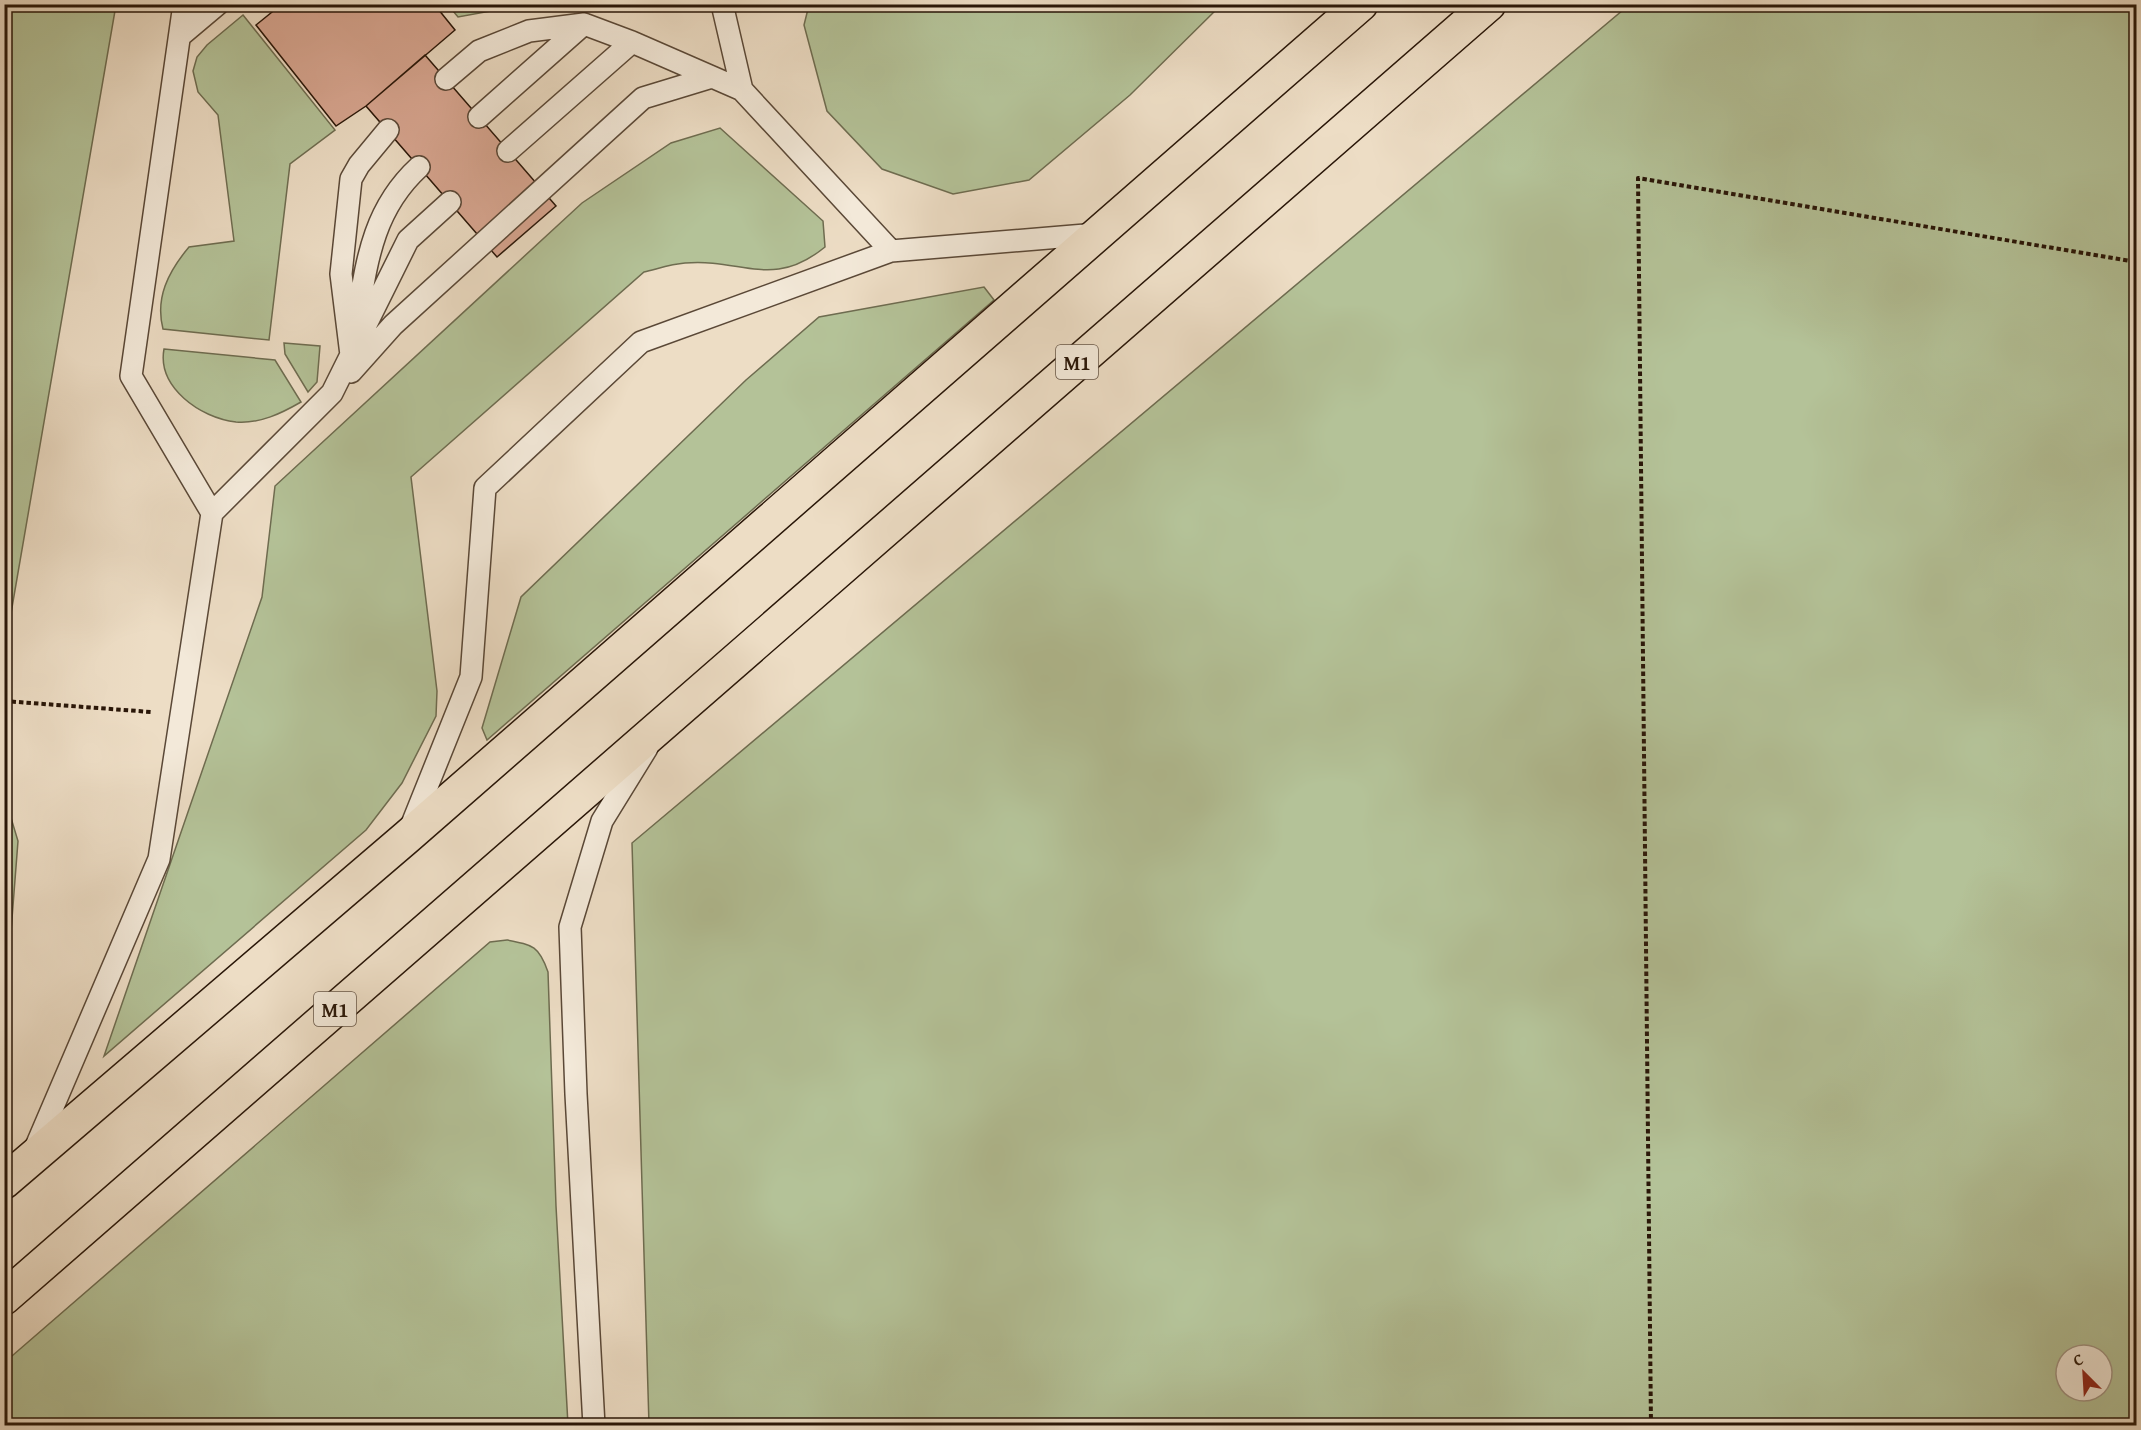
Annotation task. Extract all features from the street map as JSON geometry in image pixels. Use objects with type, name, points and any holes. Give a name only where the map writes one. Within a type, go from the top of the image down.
[{"type":"highway","points":[[4,1182],[407,837],[1361,4]]},
{"type":"highway","name":"М1","points":[[4,1298],[1489,4]]},
{"type":"lane","points":[[184,4],[131,376],[212,513]]},
{"type":"lane","points":[[180,36],[218,4]]},
{"type":"lane","points":[[722,4],[742,90]]},
{"type":"lane","points":[[446,80],[479,51],[529,31],[584,24],[632,42],[742,90],[891,250]]},
{"type":"lane","points":[[479,117],[584,24]]},
{"type":"lane","points":[[508,151],[632,42]]},
{"type":"lane","points":[[30,1160],[159,859],[212,513],[332,393],[393,325],[643,98],[712,77]]},
{"type":"lane","points":[[351,355],[341,274],[351,179],[359,165],[388,130]]},
{"type":"lane","points":[[351,355],[371,238],[400,184],[419,167]]},
{"type":"lane","points":[[332,393],[408,240],[450,202]]},
{"type":"lane","points":[[407,837],[471,677],[484,488],[641,342],[891,250],[1100,234]]},
{"type":"lane","points":[[594,1425],[576,1094],[570,927],[602,821],[665,720]]},
{"type":"path","points":[[1651,1425],[1638,178],[2136,262]]},
{"type":"path","points":[[4,701],[182,714]]},
{"type":"green space","points":[[809,4],[1221,5],[1130,95],[1029,180],[953,194],[882,169],[827,111],[804,25]]},
{"type":"green space","points":[[4,5],[116,5],[5,648]]},
{"type":"green space","points":[[448,5],[524,5],[458,17]]},
{"type":"green space","points":[[1629,5],[2136,5],[2136,1425],[649,1425],[632,843]]},
{"type":"green space","points":[[243,15],[335,130],[290,164],[269,340],[163,329],[161,318],[165,286],[175,266],[189,247],[234,241],[218,115],[198,92],[193,71],[197,57],[207,45]]},
{"type":"green space","points":[[720,128],[823,221],[825,247],[806,260],[773,270],[724,264],[685,263],[644,272],[411,477],[437,691],[436,716],[402,783],[366,830],[104,1056],[262,597],[275,486],[582,203],[671,143]]},
{"type":"green space","points":[[984,287],[994,300],[487,740],[482,728],[521,597],[746,380],[819,317]]},
{"type":"green space","points":[[284,343],[320,346],[317,382],[308,392],[285,354]]},
{"type":"green space","points":[[164,349],[275,360],[301,402],[278,414],[254,421],[236,422],[209,414],[196,407],[174,388],[167,376]]},
{"type":"green space","points":[[5,798],[18,841],[5,1009]]},
{"type":"green space","points":[[507,940],[534,948],[548,972],[556,1206],[568,1425],[5,1425],[5,1362],[490,942]]},
{"type":"building","points":[[282,4],[434,4],[455,30],[366,106],[336,126],[256,25]]},
{"type":"building","points":[[425,55],[556,206],[497,257],[366,106]]}]
